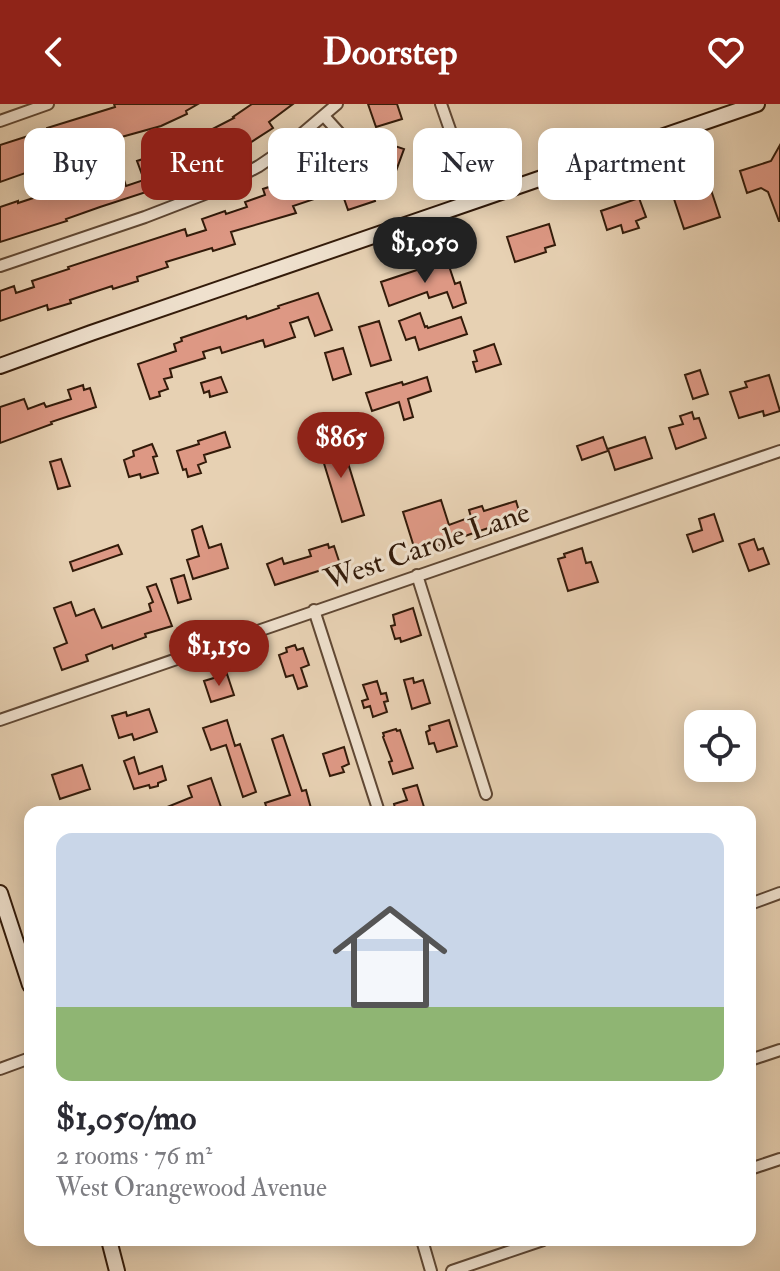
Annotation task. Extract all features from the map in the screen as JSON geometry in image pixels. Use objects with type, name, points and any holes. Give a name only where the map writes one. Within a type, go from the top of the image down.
[{"type":"street","points":[[0,121],[48,104]]},
{"type":"street","points":[[0,266],[215,190],[259,166],[337,104]]},
{"type":"street","points":[[441,104],[475,201]]},
{"type":"street","points":[[0,366],[757,104]]},
{"type":"street","points":[[324,116],[335,128]]},
{"type":"street","name":"West Carole Lane","points":[[0,720],[780,451]]},
{"type":"street","points":[[417,575],[486,794]]},
{"type":"street","points":[[314,610],[377,806]]},
{"type":"street","points":[[0,893],[24,967]]},
{"type":"street","points":[[756,902],[780,893]]},
{"type":"street","points":[[756,1058],[780,1050]]},
{"type":"street","points":[[0,1069],[24,1060]]},
{"type":"street","points":[[756,1167],[780,1159]]},
{"type":"street","points":[[111,1246],[117,1271]]},
{"type":"street","points":[[424,1246],[431,1271]]},
{"type":"street","points":[[452,1271],[525,1246]]},
{"type":"building","points":[[114,104],[198,104],[186,111],[187,114],[161,126],[141,128],[141,132],[125,136],[125,128],[47,128],[115,107]]},
{"type":"building","points":[[252,104],[293,104],[269,122],[273,128],[268,128],[268,131],[252,142],[252,128],[215,128]]},
{"type":"building","points":[[368,104],[397,104],[402,119],[376,127]]},
{"type":"building","points":[[24,137],[24,174],[0,182],[0,145]]},
{"type":"building","points":[[780,145],[779,221],[768,192],[761,188],[747,193],[740,171],[771,161]]},
{"type":"building","points":[[397,147],[404,149],[397,168]]},
{"type":"building","points":[[141,181],[141,194],[125,199],[125,183],[126,186]]},
{"type":"building","points":[[268,187],[268,200],[311,200],[293,206],[296,213],[231,232],[235,244],[166,262],[168,267],[137,277],[138,281],[113,289],[112,286],[70,300],[71,303],[48,310],[47,305],[0,321],[0,291],[14,286],[16,293],[34,287],[32,281],[68,267],[185,229],[187,236],[206,230],[202,219],[247,207],[245,202],[265,195],[263,189]]},
{"type":"building","points":[[714,199],[720,217],[684,229],[674,200]]},
{"type":"building","points":[[27,200],[122,200],[0,242],[0,207]]},
{"type":"building","points":[[344,200],[375,200],[375,201],[348,210]]},
{"type":"building","points":[[640,200],[646,217],[636,221],[639,228],[623,233],[621,225],[607,230],[601,211]]},
{"type":"building","points":[[549,224],[555,245],[545,248],[546,252],[515,262],[507,237]]},
{"type":"building","points":[[447,260],[455,284],[460,282],[466,303],[453,308],[447,292],[429,298],[427,292],[389,306],[381,282]]},
{"type":"building","points":[[318,293],[332,330],[315,336],[308,317],[290,323],[295,337],[265,347],[263,340],[222,353],[220,347],[203,352],[205,358],[170,369],[172,377],[164,379],[168,389],[150,399],[138,364],[176,351],[174,344],[182,341],[181,338],[246,316],[247,319]]},
{"type":"building","points":[[420,313],[428,328],[461,317],[467,334],[419,350],[415,337],[406,340],[399,321]]},
{"type":"building","points":[[379,321],[391,360],[371,366],[359,327]]},
{"type":"building","points":[[494,344],[501,364],[476,372],[474,351]]},
{"type":"building","points":[[343,348],[351,374],[333,380],[325,353]]},
{"type":"building","points":[[700,370],[708,394],[693,399],[685,375]]},
{"type":"building","points":[[769,375],[780,411],[764,416],[763,411],[739,418],[730,392],[747,387],[745,382]]},
{"type":"building","points":[[221,377],[227,392],[210,397],[209,391],[204,393],[201,383]]},
{"type":"building","points":[[427,377],[431,391],[408,399],[413,417],[404,420],[399,402],[372,411],[366,393]]},
{"type":"building","points":[[83,385],[84,390],[90,388],[96,407],[0,443],[0,407],[24,399],[28,409],[44,403],[46,407],[71,399],[68,390]]},
{"type":"building","points":[[692,412],[694,419],[699,418],[706,438],[676,449],[669,428],[683,424],[680,416]]},
{"type":"building","points":[[225,432],[230,447],[204,455],[206,462],[198,465],[201,473],[188,477],[177,451]]},
{"type":"building","points":[[340,437],[364,515],[342,522],[318,444]]},
{"type":"building","points":[[603,437],[608,451],[582,460],[577,446]]},
{"type":"building","points":[[645,437],[652,458],[615,470],[608,449]]},
{"type":"building","points":[[152,444],[157,456],[153,457],[158,473],[141,478],[140,474],[129,477],[124,460],[134,456],[133,451]]},
{"type":"building","points":[[61,459],[70,486],[58,489],[50,462]]},
{"type":"building","points":[[441,500],[449,525],[471,517],[469,510],[482,506],[484,511],[516,501],[522,521],[498,528],[497,525],[441,541],[442,544],[434,546],[432,541],[414,547],[403,512]]},
{"type":"building","points":[[714,514],[723,541],[693,552],[687,535],[702,530],[699,519]]},
{"type":"building","points":[[202,526],[209,548],[221,544],[228,568],[193,579],[187,560],[199,556],[192,530]]},
{"type":"building","points":[[754,539],[758,550],[763,548],[769,564],[749,571],[739,544]]},
{"type":"building","points":[[328,544],[329,548],[334,546],[340,564],[275,585],[267,564],[282,558],[284,564],[311,556],[309,550]]},
{"type":"building","points":[[118,545],[122,554],[73,571],[70,562]]},
{"type":"building","points":[[582,548],[586,563],[591,562],[598,582],[568,591],[558,559]]},
{"type":"building","points":[[184,575],[191,599],[178,603],[171,579]]},
{"type":"building","points":[[156,584],[172,626],[113,649],[112,645],[86,655],[88,661],[62,670],[54,648],[67,643],[54,608],[71,602],[76,616],[94,609],[102,628],[151,611],[149,604],[153,602],[147,587]]},
{"type":"building","points":[[413,608],[421,635],[401,642],[400,638],[395,639],[391,626],[395,625],[393,615]]},
{"type":"building","points":[[295,645],[297,650],[303,648],[309,665],[301,668],[307,686],[298,689],[293,675],[286,677],[279,655]]},
{"type":"building","points":[[227,674],[234,695],[211,702],[204,681]]},
{"type":"building","points":[[413,678],[414,683],[423,680],[430,703],[412,709],[404,680]]},
{"type":"building","points":[[377,681],[381,694],[386,693],[388,701],[384,702],[387,712],[373,717],[370,706],[364,708],[362,701],[368,699],[363,685]]},
{"type":"building","points":[[149,709],[157,732],[134,740],[132,734],[119,738],[112,716],[126,712],[127,716]]},
{"type":"building","points":[[227,720],[235,746],[240,744],[256,792],[243,797],[226,745],[211,750],[203,728]]},
{"type":"building","points":[[449,720],[457,746],[437,752],[434,743],[429,744],[426,732],[430,730],[429,726]]},
{"type":"building","points":[[400,730],[413,768],[393,774],[383,733]]},
{"type":"building","points":[[283,735],[302,791],[306,790],[310,806],[266,806],[265,803],[290,795],[272,739]]},
{"type":"building","points":[[344,747],[349,764],[342,767],[344,772],[330,776],[323,754]]},
{"type":"building","points":[[134,757],[139,774],[162,766],[166,780],[158,786],[134,789],[124,761]]},
{"type":"building","points":[[82,765],[90,789],[60,799],[52,775]]},
{"type":"building","points":[[211,778],[221,806],[170,806],[192,797],[188,786]]},
{"type":"building","points":[[417,785],[424,806],[394,806],[407,800],[403,789]]}]
